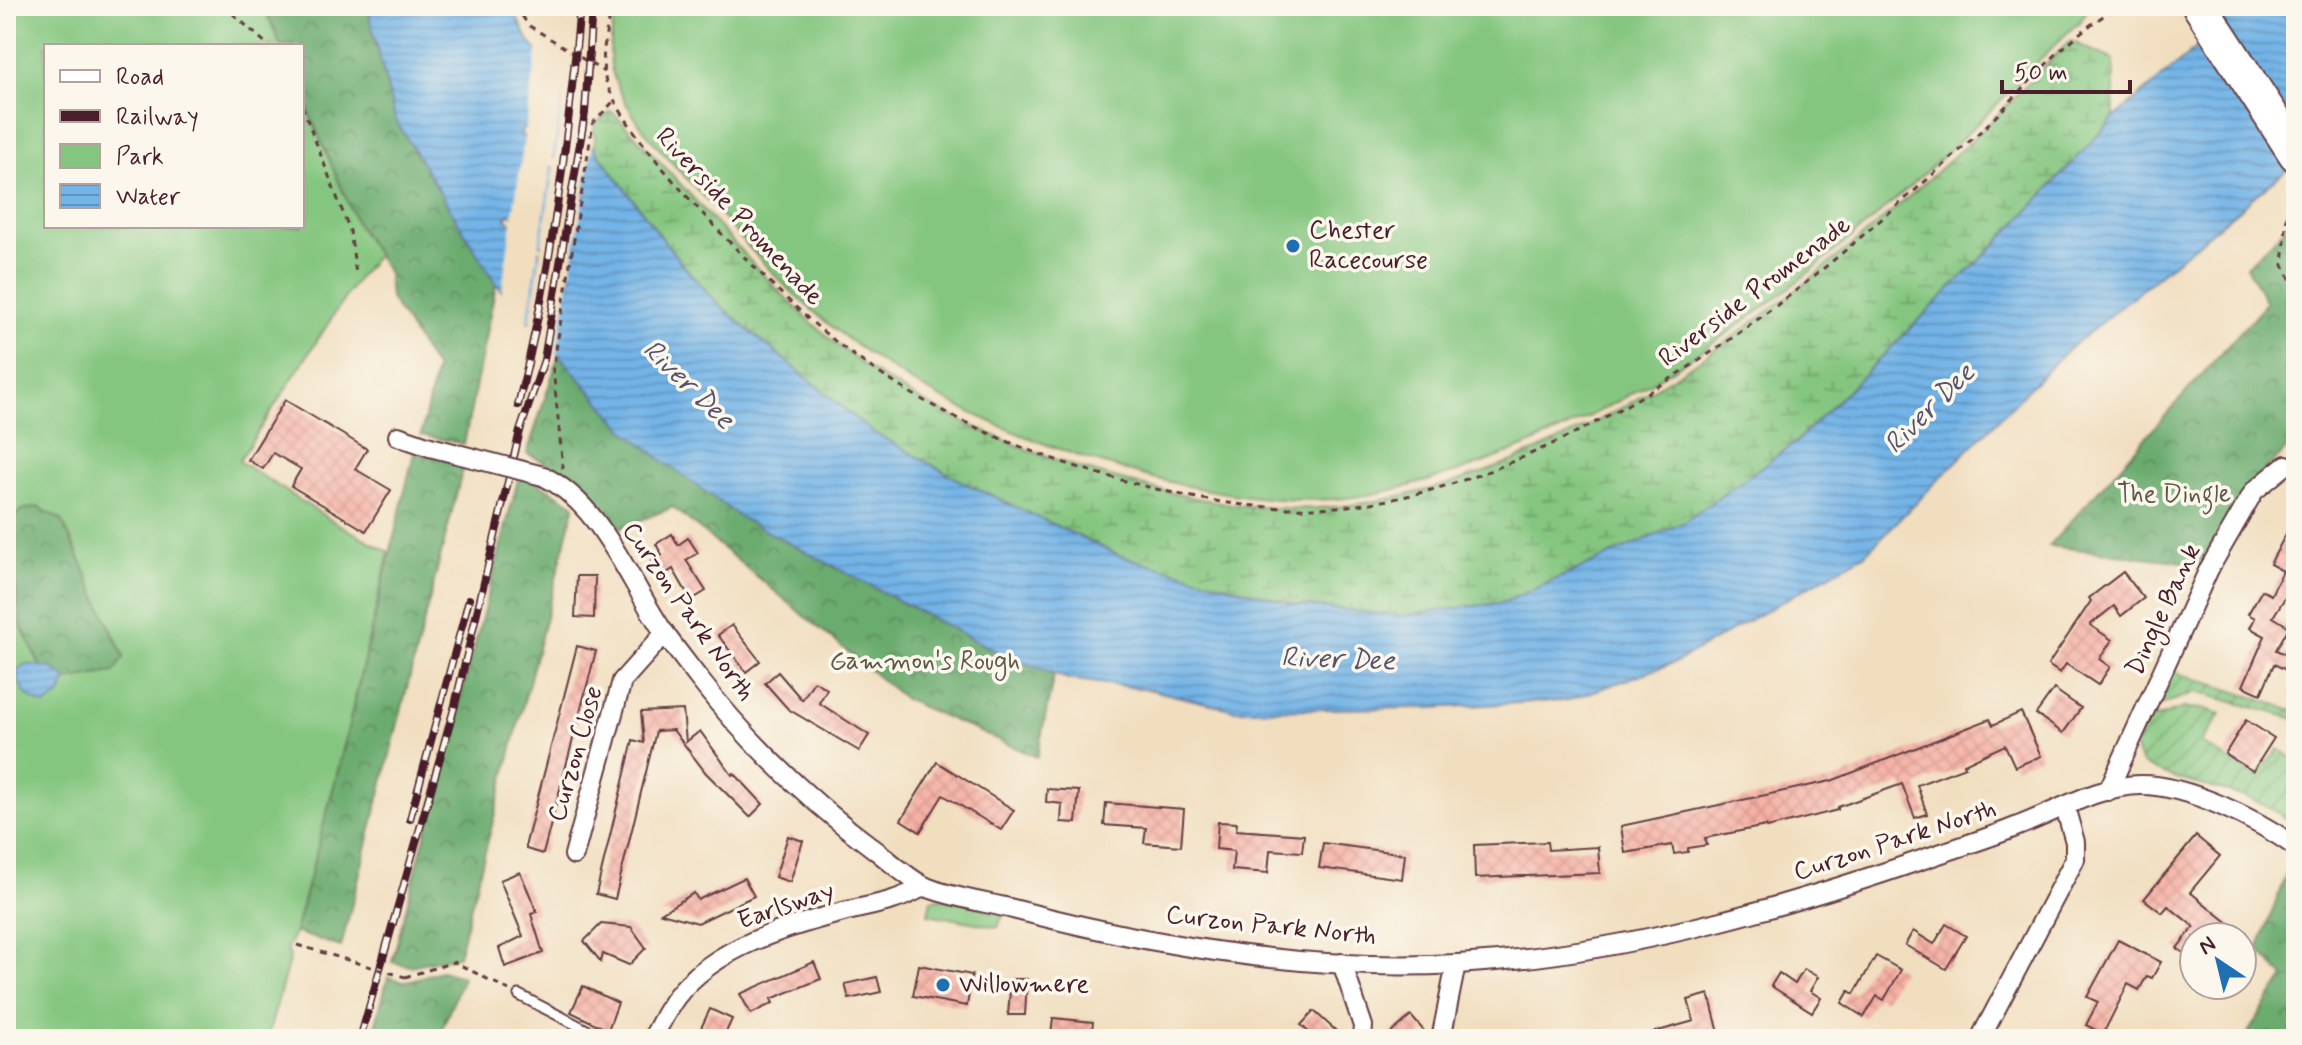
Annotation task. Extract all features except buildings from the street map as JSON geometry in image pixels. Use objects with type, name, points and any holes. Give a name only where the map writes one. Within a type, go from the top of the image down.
[{"type":"highway","points":[[2200,6],[2296,154]]},
{"type":"street","name":"Curzon Park North","points":[[398,436],[543,476],[565,486],[587,509],[665,633],[741,733],[837,821],[924,886],[1045,917],[1172,944],[1342,963],[1456,964],[1577,952],[1715,923],[1820,895],[2015,828],[2108,791],[2136,785],[2165,787],[2266,825],[2296,847]]},
{"type":"street","name":"Dingle Bank","points":[[2108,791],[2209,569],[2254,491],[2286,465]]},
{"type":"street","name":"Curzon Close","points":[[574,855],[622,681],[665,633]]},
{"type":"street","points":[[1980,1039],[2075,859],[2075,842],[2065,807]]},
{"type":"street","name":"Earlsway","points":[[652,1039],[677,996],[704,969],[756,939],[903,899],[924,886]]},
{"type":"street","points":[[1342,963],[1363,1026],[1362,1039]]},
{"type":"street","points":[[1441,1039],[1456,964]]},
{"type":"lane","points":[[519,995],[604,1039]]},
{"type":"path","points":[[224,6],[267,44]]},
{"type":"path","points":[[516,6],[528,25],[604,72],[610,6]]},
{"type":"path","name":"Riverside Promenade","points":[[604,72],[614,101],[637,135],[783,297],[854,358],[947,413],[1050,459],[1179,497],[1249,507],[1318,508],[1399,498],[1479,473],[1594,424],[1702,360],[1851,245],[1986,126],[2070,41],[2120,6]]},
{"type":"path","points":[[565,486],[553,368],[593,123],[614,101]]},
{"type":"path","points":[[304,111],[350,231],[356,274]]},
{"type":"path","points":[[2296,207],[2287,216],[2283,265],[2296,289]]},
{"type":"path","points":[[297,945],[405,977],[454,962],[519,995]]},
{"type":"green space","points":[[6,6],[264,6],[280,44],[44,44],[44,228],[304,228],[304,101],[357,224],[377,255],[355,282],[239,461],[334,522],[389,552],[338,771],[295,932],[287,948],[290,957],[267,1039],[6,1039]]},
{"type":"green space","points":[[264,6],[367,6],[395,119],[496,284],[464,444],[421,435],[436,369],[390,298],[388,273],[357,224],[304,101],[304,44],[280,44]]},
{"type":"green space","name":"Chester Racecourse","points":[[615,6],[2090,6],[2080,21],[1981,120],[1864,227],[1736,327],[1669,371],[1600,411],[1528,445],[1453,473],[1366,495],[1306,500],[1245,496],[1156,479],[1058,449],[981,418],[872,357],[838,332],[781,281],[668,159],[641,125],[619,90],[612,71],[610,47]]},
{"type":"green space","points":[[2070,41],[2114,60],[2114,118],[2015,225],[1796,442],[1683,523],[1505,602],[1400,616],[1298,605],[1120,556],[963,482],[871,431],[722,308],[681,263],[595,149],[594,125],[611,111],[756,268],[817,327],[877,374],[971,426],[1072,465],[1183,495],[1236,505],[1318,508],[1410,495],[1501,466],[1591,425],[1678,374],[1762,316],[1842,253],[1984,128]]},
{"type":"green space","name":"The Dingle","points":[[2296,217],[2296,453],[2288,448],[2246,489],[2202,564],[2049,546],[2266,303],[2247,266]]},
{"type":"green space","name":"Gammon's Rough","points":[[559,355],[624,429],[743,519],[997,652],[1054,674],[1037,757],[906,700],[673,507],[621,528],[567,476],[527,454]]},
{"type":"green space","points":[[414,453],[465,460],[341,947],[295,932],[338,771]]},
{"type":"green space","points":[[520,472],[575,505],[458,956],[410,966],[392,962]]},
{"type":"green space","points":[[38,507],[62,520],[124,657],[114,672],[67,680],[52,668],[41,667],[22,628],[6,526],[21,510]]},
{"type":"green space","points":[[2171,671],[2296,711],[2296,719],[2196,692],[2153,708]]},
{"type":"green space","points":[[2184,708],[2221,714],[2201,743],[2257,777],[2278,749],[2296,759],[2296,827],[2280,814],[2242,796],[2160,773],[2142,764],[2134,747],[2146,721]]},
{"type":"green space","points":[[2292,858],[2296,864],[2296,1039],[2244,1039],[2284,977],[2258,949]]},
{"type":"green space","points":[[952,897],[1003,915],[998,927],[928,914],[931,900]]},
{"type":"green space","points":[[441,971],[463,977],[438,1039],[372,1039],[388,977],[404,982]]},
{"type":"water","name":"River Dee","points":[[367,6],[511,6],[530,43],[568,84],[595,149],[681,263],[722,308],[871,431],[963,482],[1120,556],[1298,605],[1400,616],[1505,602],[1683,523],[1796,442],[2015,225],[2114,118],[2202,43],[2201,29],[2233,6],[2296,6],[2296,162],[2063,354],[1864,555],[1676,662],[1569,700],[1430,708],[1235,710],[1152,690],[1068,679],[997,652],[743,519],[624,429],[496,284],[395,119]],"holes":[[[522,129],[528,129],[585,191],[585,197],[579,197],[521,134]],[[510,213],[571,276],[570,282],[506,218]]]},
{"type":"water","points":[[26,664],[52,668],[67,680],[59,696],[46,705],[29,697],[22,689],[16,671]]},
{"type":"pier","points":[[538,46],[571,81],[594,137],[556,358],[529,327],[564,86],[552,160],[525,132]]},
{"type":"pier","points":[[525,132],[552,161],[527,325],[501,296]]},
{"type":"railway","points":[[518,405],[540,307],[557,207],[580,6]]},
{"type":"railway","points":[[360,1039],[455,705],[520,431],[544,360],[585,113],[592,6]]},
{"type":"railway","points":[[410,819],[469,599]]},
{"type":"place","name":"Chester Racecourse","points":[[1293,246]]},
{"type":"place","name":"Willowmere","points":[[943,985]]}]
